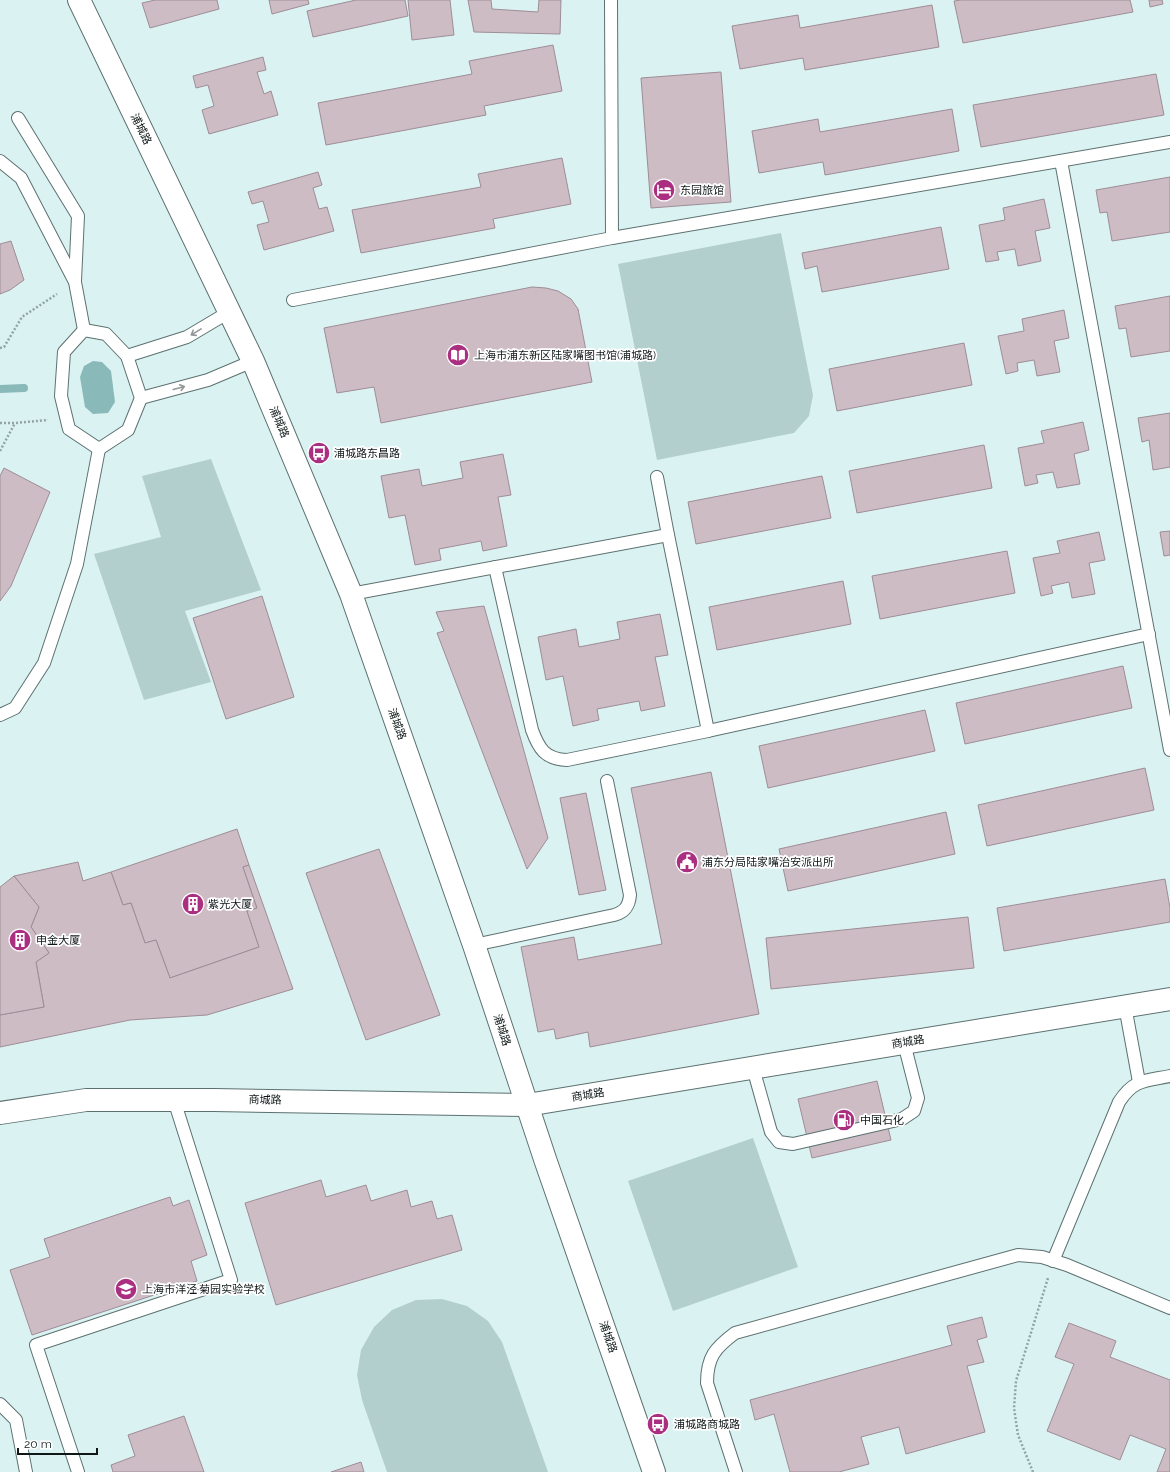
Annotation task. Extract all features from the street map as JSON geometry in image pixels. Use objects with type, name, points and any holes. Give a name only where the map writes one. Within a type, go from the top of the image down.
[{"type":"street","name":"浦城路","points":[[79,0],[253,361],[351,594],[474,945],[527,1105],[654,1472]]},
{"type":"street","name":"商城路","points":[[0,1113],[86,1100],[527,1105],[1170,999]]},
{"type":"lane","points":[[611,0],[612,238]]},
{"type":"lane","points":[[18,118],[78,216],[75,282],[84,330]]},
{"type":"lane","points":[[293,300],[612,238],[1170,142]]},
{"type":"lane","points":[[0,161],[21,178],[75,282]]},
{"type":"lane","points":[[1061,161],[1170,750]]},
{"type":"lane","points":[[127,356],[187,337],[230,312]]},
{"type":"lane","points":[[0,715],[15,708],[44,663],[77,564],[98,449],[128,430],[141,398],[127,356],[106,334],[84,330]]},
{"type":"lane","points":[[84,330],[64,352],[61,396],[69,429],[98,449]]},
{"type":"lane","points":[[141,398],[208,380],[253,361]]},
{"type":"lane","points":[[657,477],[708,731]]},
{"type":"lane","points":[[351,594],[668,535]]},
{"type":"lane","points":[[495,567],[532,730],[536,742],[545,753],[555,759],[567,760],[708,731],[1148,634]]},
{"type":"lane","points":[[474,945],[614,915],[621,913],[627,908],[630,895],[607,781]]},
{"type":"lane","points":[[1125,1006],[1139,1082]]},
{"type":"lane","points":[[753,1068],[771,1132],[779,1142],[793,1144],[902,1119],[914,1111],[918,1098],[904,1043]]},
{"type":"lane","points":[[1053,1261],[1119,1102],[1127,1090],[1139,1082],[1170,1076]]},
{"type":"lane","points":[[78,1472],[36,1345],[230,1280],[174,1100]]},
{"type":"lane","points":[[736,1472],[707,1383],[707,1368],[712,1355],[721,1343],[736,1333],[1018,1255],[1042,1257],[1170,1308]]},
{"type":"lane","points":[[0,1404],[16,1420],[26,1472]]},
{"type":"path","points":[[0,348],[4,347],[22,317],[75,282]]},
{"type":"path","points":[[0,423],[15,424],[66,418]]},
{"type":"path","points":[[0,451],[15,424]]},
{"type":"path","points":[[1033,1472],[1018,1434],[1014,1408],[1016,1381],[1053,1261]]},
{"type":"green space","points":[[781,233],[813,395],[809,416],[794,433],[657,460],[618,264]]},
{"type":"green space","points":[[211,459],[261,590],[185,611],[211,682],[144,700],[94,554],[161,537],[142,476]]},
{"type":"green space","points":[[753,1138],[798,1267],[673,1311],[628,1181]]},
{"type":"green space","points":[[442,1299],[467,1306],[488,1321],[502,1342],[548,1472],[387,1472],[362,1400],[357,1375],[361,1350],[374,1327],[392,1310],[416,1300]]},
{"type":"water","points":[[93,361],[102,362],[111,371],[115,402],[108,413],[93,414],[85,407],[80,377],[84,366]]},
{"type":"building","points":[[155,0],[217,0],[219,9],[150,28],[142,3]]},
{"type":"building","points":[[269,0],[308,0],[309,4],[272,14]]},
{"type":"building","points":[[356,0],[405,0],[408,16],[313,37],[307,11]]},
{"type":"building","points":[[408,0],[450,0],[454,35],[412,40]]},
{"type":"building","points":[[468,0],[491,0],[492,9],[538,12],[539,0],[561,0],[560,34],[474,32]]},
{"type":"building","points":[[1130,0],[1133,12],[963,43],[954,1]]},
{"type":"building","points":[[1149,0],[1162,0],[1163,4],[1150,7]]},
{"type":"building","points":[[932,5],[939,47],[805,70],[803,58],[740,69],[732,26],[798,15],[800,28]]},
{"type":"building","points":[[553,45],[562,91],[484,106],[486,115],[326,145],[318,103],[472,74],[469,61]]},
{"type":"building","points":[[263,57],[266,70],[257,72],[264,94],[271,91],[278,115],[209,134],[202,110],[214,106],[208,85],[196,88],[193,76]]},
{"type":"building","points":[[721,72],[731,202],[651,208],[641,78]]},
{"type":"building","points":[[1156,74],[1164,115],[981,147],[973,105]]},
{"type":"building","points":[[952,109],[959,151],[825,175],[823,162],[759,173],[752,131],[818,119],[820,132]]},
{"type":"building","points":[[562,158],[571,204],[493,219],[495,228],[361,253],[352,210],[481,187],[478,174]]},
{"type":"building","points":[[318,172],[322,185],[313,188],[319,209],[327,207],[334,231],[264,250],[257,225],[269,222],[263,201],[252,204],[248,192]]},
{"type":"building","points":[[1170,177],[1170,232],[1112,241],[1107,212],[1100,213],[1096,190]]},
{"type":"building","points":[[1044,199],[1050,228],[1035,231],[1041,261],[1018,266],[1015,249],[997,252],[999,260],[986,262],[979,225],[1005,220],[1003,208]]},
{"type":"building","points":[[941,227],[949,269],[822,292],[817,266],[805,269],[802,253]]},
{"type":"building","points":[[11,241],[24,280],[10,290],[0,294],[0,244]]},
{"type":"building","name":"上海市浦东新区陆家嘴图书馆(浦城路)","points":[[532,287],[558,291],[571,299],[578,309],[592,382],[381,423],[374,387],[337,393],[324,328]]},
{"type":"building","points":[[1170,296],[1170,351],[1131,357],[1126,328],[1119,329],[1115,306]]},
{"type":"building","points":[[1064,310],[1069,338],[1054,341],[1060,372],[1037,376],[1034,360],[1017,363],[1018,371],[1006,374],[998,336],[1024,331],[1022,319]]},
{"type":"building","points":[[964,343],[972,385],[837,411],[829,369]]},
{"type":"building","points":[[1170,413],[1170,467],[1153,470],[1149,440],[1142,442],[1138,418]]},
{"type":"building","points":[[1083,422],[1089,450],[1074,454],[1080,484],[1057,488],[1053,472],[1036,475],[1038,483],[1025,486],[1018,448],[1044,443],[1041,431]]},
{"type":"building","points":[[984,445],[992,488],[857,513],[849,471]]},
{"type":"building","points":[[503,454],[511,495],[498,497],[507,546],[483,551],[481,541],[439,549],[441,560],[415,565],[405,515],[389,518],[381,476],[419,469],[422,486],[463,478],[460,462]]},
{"type":"building","points":[[4,468],[50,492],[11,586],[0,601],[0,476]]},
{"type":"building","points":[[822,476],[831,518],[696,544],[688,502]]},
{"type":"building","points":[[1170,531],[1170,555],[1164,556],[1160,532]]},
{"type":"building","points":[[1099,532],[1105,560],[1089,563],[1095,594],[1072,598],[1069,582],[1051,586],[1053,593],[1041,596],[1033,558],[1060,553],[1057,541]]},
{"type":"building","points":[[1007,551],[1015,593],[880,619],[872,576]]},
{"type":"building","points":[[843,581],[851,624],[717,650],[709,607]]},
{"type":"building","points":[[262,596],[294,697],[226,719],[193,618]]},
{"type":"building","points":[[484,606],[548,838],[527,869],[437,633],[444,631],[436,612]]},
{"type":"building","points":[[660,614],[668,655],[655,657],[665,706],[641,711],[639,701],[597,709],[599,720],[573,726],[563,676],[546,680],[538,637],[576,629],[579,647],[620,639],[617,622]]},
{"type":"building","points":[[1123,666],[1132,708],[965,744],[956,703]]},
{"type":"building","points":[[925,710],[935,751],[768,788],[759,746]]},
{"type":"building","points":[[1145,768],[1154,810],[987,846],[978,805]]},
{"type":"building","name":"浦东分局陆家嘴治安派出所","points":[[711,772],[759,1014],[590,1047],[588,1032],[556,1039],[554,1029],[538,1032],[521,947],[574,937],[578,960],[662,944],[631,788]]},
{"type":"building","points":[[586,793],[606,890],[579,895],[560,798]]},
{"type":"building","points":[[946,812],[955,854],[788,891],[779,849]]},
{"type":"building","name":"紫光大厦","points":[[237,829],[249,865],[243,867],[257,908],[247,911],[259,947],[170,978],[156,940],[145,943],[131,903],[123,905],[111,872]]},
{"type":"building","points":[[379,849],[440,1015],[366,1040],[306,873]]},
{"type":"building","points":[[78,862],[83,881],[111,872],[123,905],[131,903],[145,943],[156,940],[170,978],[259,947],[247,911],[257,908],[243,867],[249,865],[293,989],[207,1015],[130,1020],[0,1047],[0,1015],[44,1007],[36,962],[49,953],[31,927],[39,907],[14,876]]},
{"type":"building","name":"申金大厦","points":[[14,876],[39,907],[31,927],[49,953],[36,962],[44,1007],[0,1015],[0,887]]},
{"type":"building","points":[[1165,879],[1170,908],[1170,922],[1004,951],[997,908]]},
{"type":"building","points":[[968,917],[974,968],[771,989],[766,938]]},
{"type":"building","name":"中国石化","points":[[877,1081],[891,1140],[812,1158],[798,1099]]},
{"type":"building","points":[[321,1180],[326,1197],[366,1185],[371,1201],[407,1190],[411,1207],[432,1201],[437,1219],[452,1215],[462,1250],[276,1305],[245,1203]]},
{"type":"building","points":[[170,1197],[173,1206],[189,1200],[207,1255],[191,1261],[197,1281],[32,1335],[10,1270],[50,1257],[44,1239]]},
{"type":"building","points":[[982,1317],[987,1337],[977,1340],[984,1362],[967,1366],[985,1432],[906,1454],[899,1427],[861,1437],[869,1464],[839,1472],[790,1472],[774,1414],[755,1420],[750,1400],[952,1345],[947,1326]]},
{"type":"building","points":[[1069,1323],[1116,1341],[1110,1357],[1170,1380],[1170,1472],[1157,1472],[1166,1449],[1130,1435],[1120,1460],[1047,1431],[1074,1364],[1055,1357]]},
{"type":"building","points":[[184,1416],[204,1472],[113,1472],[111,1465],[135,1456],[128,1435]]},
{"type":"building","points":[[361,1462],[364,1472],[331,1472]]},
{"type":"waterway","points":[[0,389],[24,388]]},
{"type":"place","name":"东园旅馆","points":[[664,190]]},
{"type":"place","name":"上海市浦东新区陆家嘴图书馆(浦城路)","points":[[458,355]]},
{"type":"place","name":"浦城路东昌路","points":[[319,453]]},
{"type":"place","name":"浦东分局陆家嘴治安派出所","points":[[687,862]]},
{"type":"place","name":"紫光大厦","points":[[193,904]]},
{"type":"place","name":"申金大厦","points":[[20,940]]},
{"type":"place","name":"中国石化","points":[[844,1120]]},
{"type":"place","name":"上海市洋泾·菊园实验学校","points":[[126,1289]]},
{"type":"place","name":"浦城路商城路","points":[[658,1424]]}]
